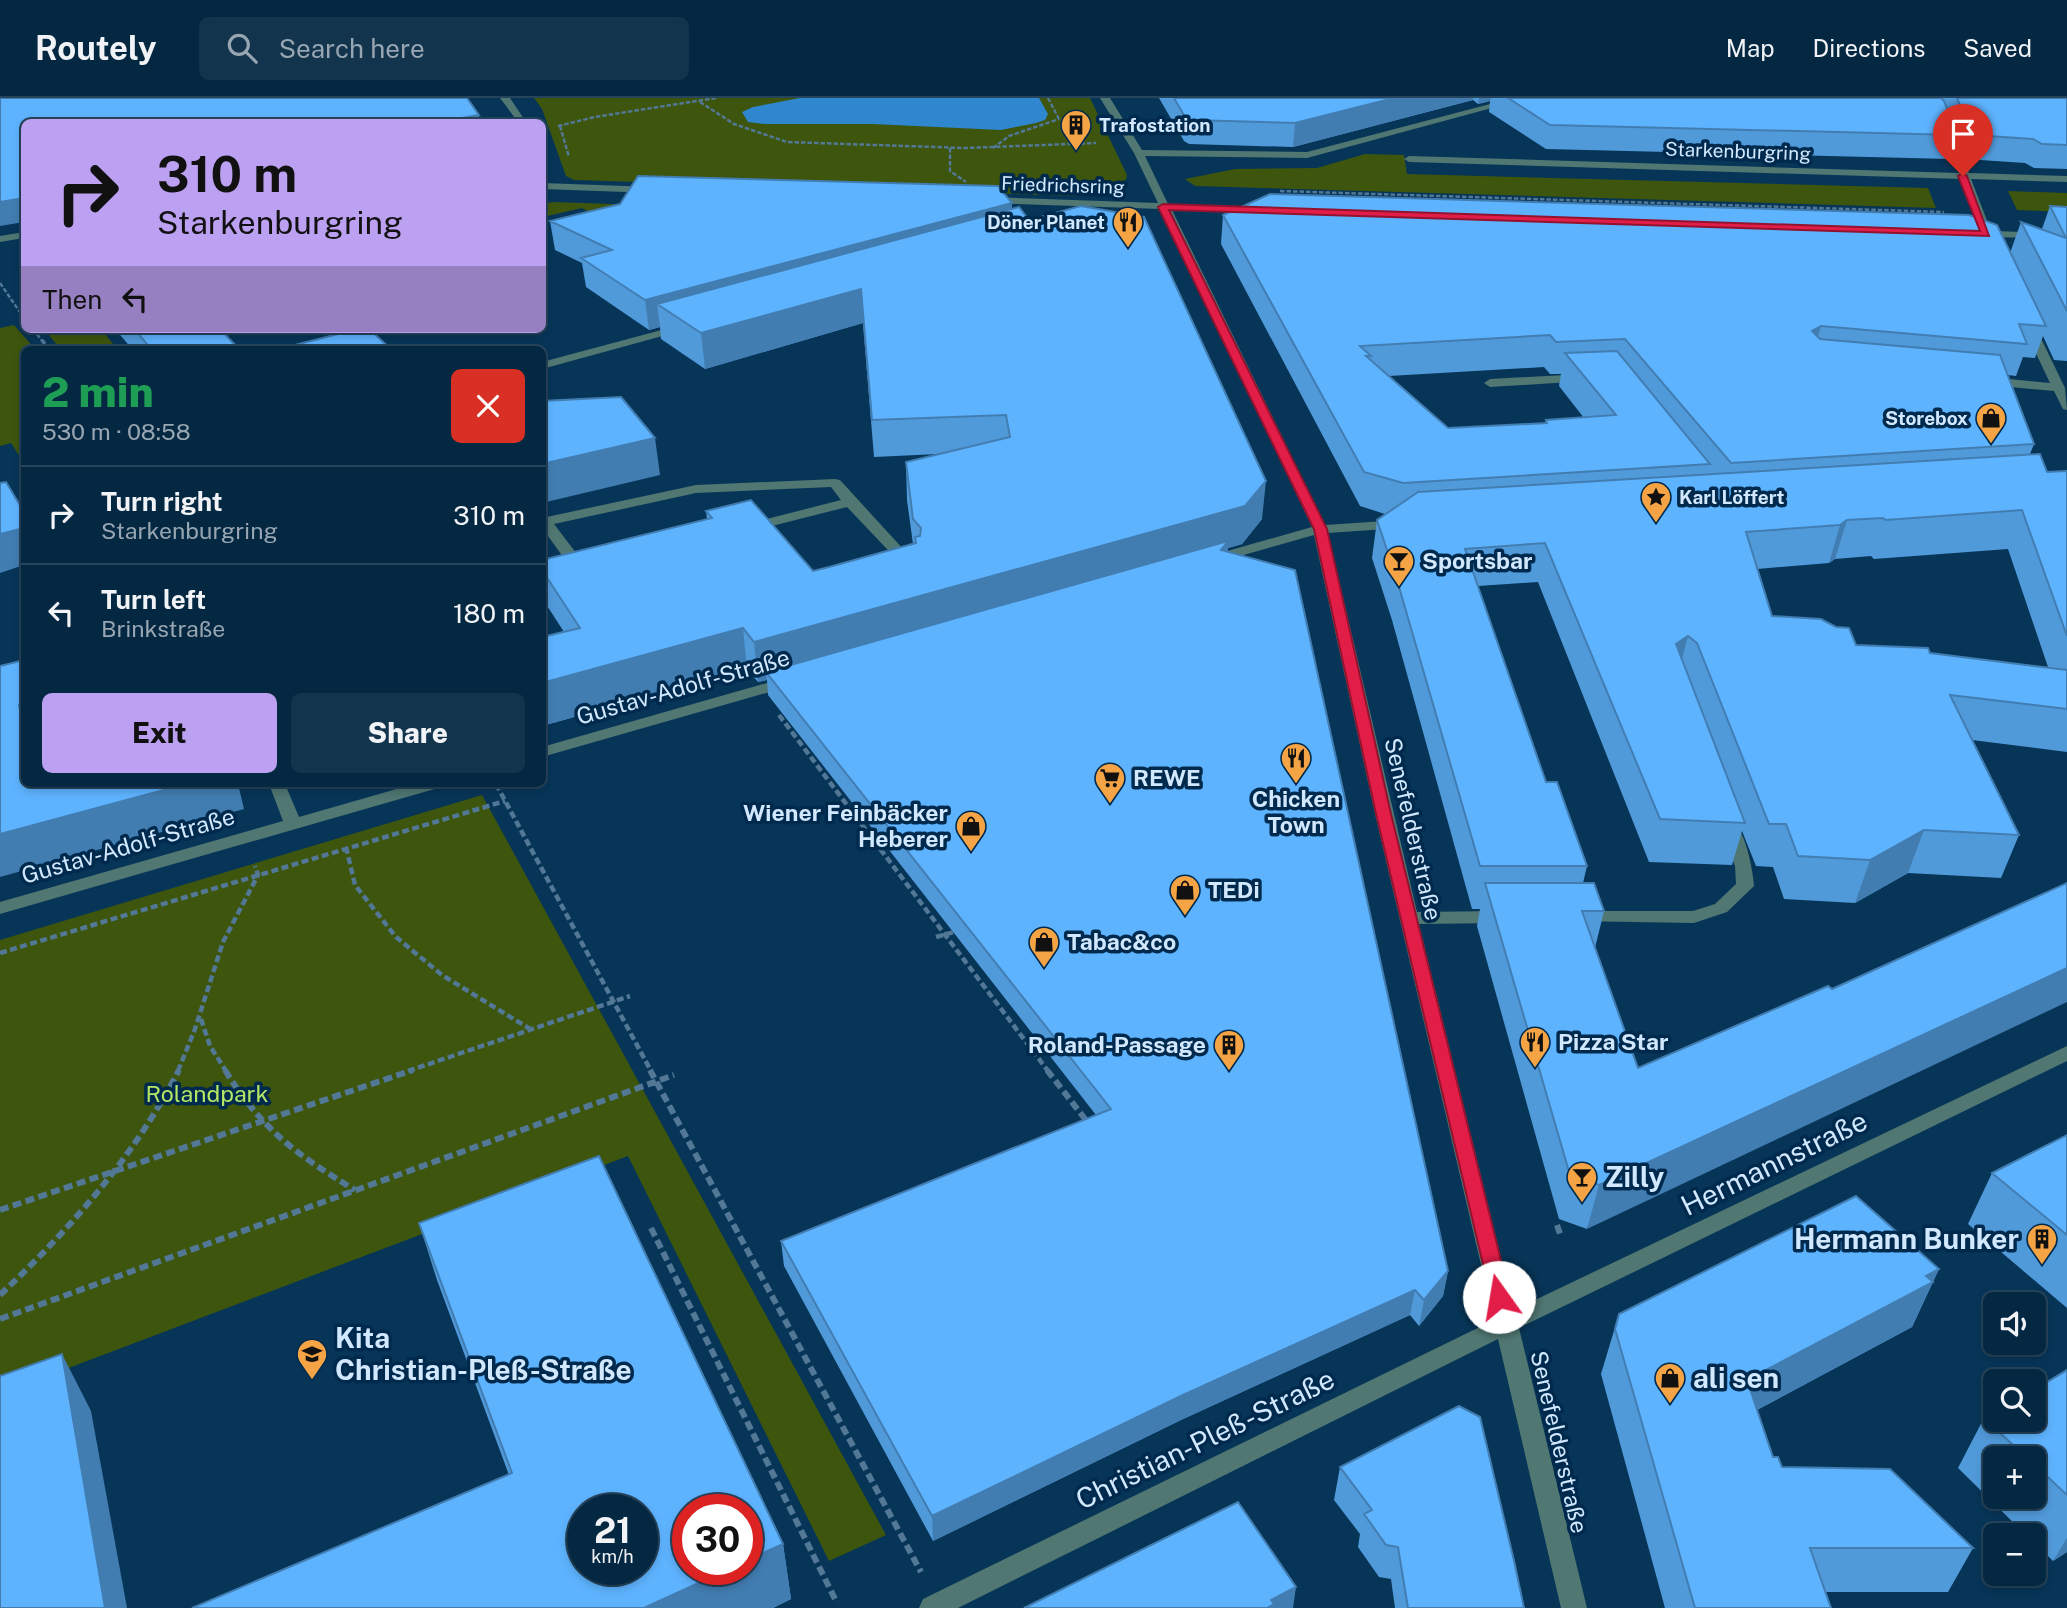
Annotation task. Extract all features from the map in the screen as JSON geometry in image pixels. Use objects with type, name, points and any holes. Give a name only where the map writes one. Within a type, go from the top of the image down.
[{"type":"street","points":[[505,98],[520,119]]},
{"type":"street","name":"Senefelderstraße","points":[[1105,98],[1139,153],[1320,529],[1409,918],[1574,1608]]},
{"type":"street","points":[[1139,153],[1307,155],[1524,98]]},
{"type":"street","points":[[1924,98],[1941,120],[1995,253]]},
{"type":"street","name":"Starkenburgring","points":[[1409,159],[2067,179]]},
{"type":"street","points":[[546,186],[662,190]]},
{"type":"street","name":"Friedrichsring","points":[[976,199],[1163,207]]},
{"type":"street","points":[[1163,207],[1266,210]]},
{"type":"street","points":[[1963,233],[2067,236]]},
{"type":"street","points":[[0,239],[21,236]]},
{"type":"street","points":[[2024,314],[2067,406]]},
{"type":"street","points":[[546,365],[701,322]]},
{"type":"street","points":[[1490,383],[1601,377]]},
{"type":"street","points":[[1976,380],[2059,388]]},
{"type":"street","points":[[546,522],[696,489],[835,483],[915,570]]},
{"type":"street","points":[[729,533],[850,502]]},
{"type":"street","points":[[0,514],[21,508]]},
{"type":"street","points":[[546,523],[580,570],[593,567]]},
{"type":"street","points":[[1204,563],[1320,529],[1412,523]]},
{"type":"street","name":"Gustav-Adolf-Straße","points":[[546,751],[800,678]]},
{"type":"street","points":[[278,787],[293,824]]},
{"type":"street","name":"Gustav-Adolf-Straße","points":[[0,908],[422,787]]},
{"type":"street","points":[[1569,917],[1694,917],[1721,908],[1745,886],[1744,866],[1725,814]]},
{"type":"street","points":[[1409,918],[1513,917]]},
{"type":"street","name":"Hermannstraße","points":[[1506,1324],[2067,1053]]},
{"type":"street","name":"Christian-Pleß-Straße","points":[[932,1608],[1506,1324]]},
{"type":"path","points":[[554,128],[595,117],[716,98]]},
{"type":"path","points":[[1048,98],[1059,119]]},
{"type":"path","points":[[700,102],[734,124],[787,142],[993,148],[1102,143],[1096,136]]},
{"type":"path","points":[[993,148],[1009,136],[1059,119],[1091,130]]},
{"type":"path","points":[[560,126],[571,163]]},
{"type":"path","points":[[950,148],[950,171],[954,177],[976,187]]},
{"type":"path","points":[[1268,191],[1944,212]]},
{"type":"path","points":[[0,284],[21,314]]},
{"type":"path","points":[[774,709],[943,935],[1090,1125],[1100,1120]]},
{"type":"path","points":[[498,787],[917,1565]]},
{"type":"path","points":[[0,953],[505,801]]},
{"type":"path","points":[[343,842],[347,848],[355,885],[397,937],[442,975],[530,1030]]},
{"type":"path","points":[[0,1294],[74,1220],[116,1170],[180,1067],[201,1018],[215,964],[231,922],[258,875],[253,860]]},
{"type":"path","points":[[936,937],[954,932]]},
{"type":"path","points":[[0,1210],[630,996]]},
{"type":"path","points":[[201,1018],[211,1046],[245,1103],[261,1121],[302,1158],[355,1191]]},
{"type":"path","points":[[0,1320],[674,1075]]},
{"type":"path","points":[[1557,1225],[1560,1234]]},
{"type":"path","points":[[651,1228],[837,1603]]},
{"type":"green space","points":[[534,98],[1090,98],[1127,175],[1125,183],[1108,183],[1104,188],[1079,188],[1077,196],[574,180],[566,176],[542,109]]},
{"type":"green space","points":[[1365,154],[1404,155],[1407,174],[1928,188],[1936,208],[1195,186],[1185,179],[1235,169],[1317,168]]},
{"type":"green space","points":[[2008,191],[2067,193],[2067,212],[2017,210]]},
{"type":"green space","points":[[546,203],[641,205],[592,214],[582,208],[546,216]]},
{"type":"green space","points":[[14,325],[32,346],[21,346],[21,458],[11,443],[0,446],[0,328]]},
{"type":"green space","points":[[47,333],[104,333],[115,346],[58,346]]},
{"type":"green space","name":"Rolandpark","points":[[482,795],[886,1535],[829,1561],[628,1156],[0,1394],[0,940]]},
{"type":"water","points":[[800,98],[1039,98],[1048,114],[1045,120],[1001,130],[873,124],[765,124],[748,122],[742,112],[753,107]]},
{"type":"building","points":[[0,98],[467,98],[479,115],[456,119],[21,119],[21,198],[0,202]]},
{"type":"building","points":[[1174,98],[1394,98],[1295,123],[1190,120],[1185,117]]},
{"type":"building","points":[[1508,98],[1941,98],[1957,135],[1550,125]]},
{"type":"building","points":[[1957,98],[2067,98],[2067,145],[2042,144],[2033,139],[1973,135]]},
{"type":"building","points":[[638,176],[998,186],[1012,203],[645,300],[581,258],[612,250],[550,221],[620,204]]},
{"type":"building","points":[[1270,194],[1969,215],[1997,225],[2046,326],[2019,324],[2027,344],[1821,326],[1812,331],[1820,339],[2000,355],[2034,444],[1731,463],[1625,339],[1556,342],[1550,335],[1360,346],[1371,356],[1366,356],[1448,428],[1547,423],[1546,420],[1616,415],[1565,353],[1617,351],[1710,464],[1403,483],[1364,472],[1223,215]]},
{"type":"building","points":[[1081,206],[1144,217],[1266,481],[1245,506],[754,642],[743,628],[546,682],[546,636],[580,628],[546,576],[546,559],[712,518],[706,511],[751,500],[813,571],[829,567],[916,543],[915,537],[920,536],[921,528],[913,519],[906,462],[1010,437],[1006,415],[872,420],[861,289],[701,333],[657,304],[1019,207],[1029,220]]},
{"type":"building","points":[[2050,206],[2067,207],[2067,311],[2021,222],[2066,238]]},
{"type":"building","points":[[137,333],[224,333],[236,346],[149,346]]},
{"type":"building","points":[[342,333],[373,333],[388,346],[291,346]]},
{"type":"building","points":[[621,397],[655,438],[546,463],[546,401]]},
{"type":"building","points":[[2040,454],[2047,472],[2067,471],[2067,636],[2022,510],[1886,520],[1847,520],[1840,525],[1746,532],[1772,616],[1821,619],[1836,627],[1849,628],[1856,645],[1928,648],[1930,653],[2067,670],[2067,709],[1950,695],[2019,835],[1924,830],[1870,860],[1798,856],[1786,824],[1769,824],[1697,643],[1688,636],[1676,644],[1745,823],[1660,819],[1545,543],[1465,549],[1546,782],[1557,782],[1587,866],[1480,866],[1377,520],[1418,492]]},
{"type":"building","points":[[6,482],[21,507],[21,529],[0,534],[0,483]]},
{"type":"building","name":"Roland-Passage","points":[[1228,541],[1221,550],[1295,570],[1448,1271],[1424,1300],[1415,1290],[1183,1395],[932,1516],[781,1241],[1111,1109],[766,672]]},
{"type":"building","points":[[21,661],[21,787],[175,787],[0,834],[0,666]]},
{"type":"building","points":[[1485,883],[1594,883],[1604,911],[1582,911],[1638,1068],[1828,986],[1832,989],[2067,883],[2067,968],[1599,1185],[1570,1175]]},
{"type":"building","points":[[2067,1135],[2067,1235],[1992,1173]]},
{"type":"building","points":[[599,1156],[759,1494],[672,1494],[672,1585],[694,1585],[644,1608],[192,1608],[512,1473],[419,1223]]},
{"type":"building","points":[[1856,1196],[1939,1269],[1926,1276],[1933,1282],[1747,1380],[1773,1457],[1778,1457],[1782,1467],[1890,1469],[1973,1548],[1810,1548],[1831,1608],[1695,1608],[1615,1329],[1619,1314]]},
{"type":"building","points":[[62,1354],[105,1608],[0,1608],[0,1376]]},
{"type":"building","points":[[2067,1370],[2067,1495],[2046,1475],[2046,1446],[2014,1446],[1999,1432],[2046,1432],[2046,1383]]},
{"type":"building","points":[[1459,1406],[1480,1417],[1524,1608],[1408,1608],[1398,1547],[1386,1545],[1364,1514],[1372,1510],[1340,1467]]},
{"type":"building","points":[[763,1502],[783,1544],[763,1553]]},
{"type":"building","points":[[1238,1502],[1296,1587],[1271,1600],[1274,1604],[1267,1608],[1024,1608]]},
{"type":"place","name":"Trafostation","points":[[1076,152]]},
{"type":"place","name":"Döner Planet","points":[[1128,249]]},
{"type":"place","name":"Storebox","points":[[1991,445]]},
{"type":"place","name":"Karl Löffert","points":[[1656,524]]},
{"type":"place","name":"Sportsbar","points":[[1399,588]]},
{"type":"place","name":"Chicken Town","points":[[1296,785]]},
{"type":"place","name":"REWE","points":[[1110,805]]},
{"type":"place","name":"Wiener Feinbäcker Heberer","points":[[971,853]]},
{"type":"place","name":"TEDi","points":[[1185,917]]},
{"type":"place","name":"Tabac&co","points":[[1044,969]]},
{"type":"place","name":"Pizza Star","points":[[1535,1069]]},
{"type":"place","name":"Roland-Passage","points":[[1229,1072]]},
{"type":"place","name":"Zilly","points":[[1582,1204]]},
{"type":"place","name":"Hermann Bunker","points":[[2042,1266]]},
{"type":"place","name":"Kita Christian-Pleß-Straße","points":[[312,1381]]},
{"type":"place","name":"ali sen","points":[[1670,1405]]},
{"type":"route","points":[[1499,1297],[1384,814],[1320,529],[1163,207],[1986,234],[1963,176]]}]
